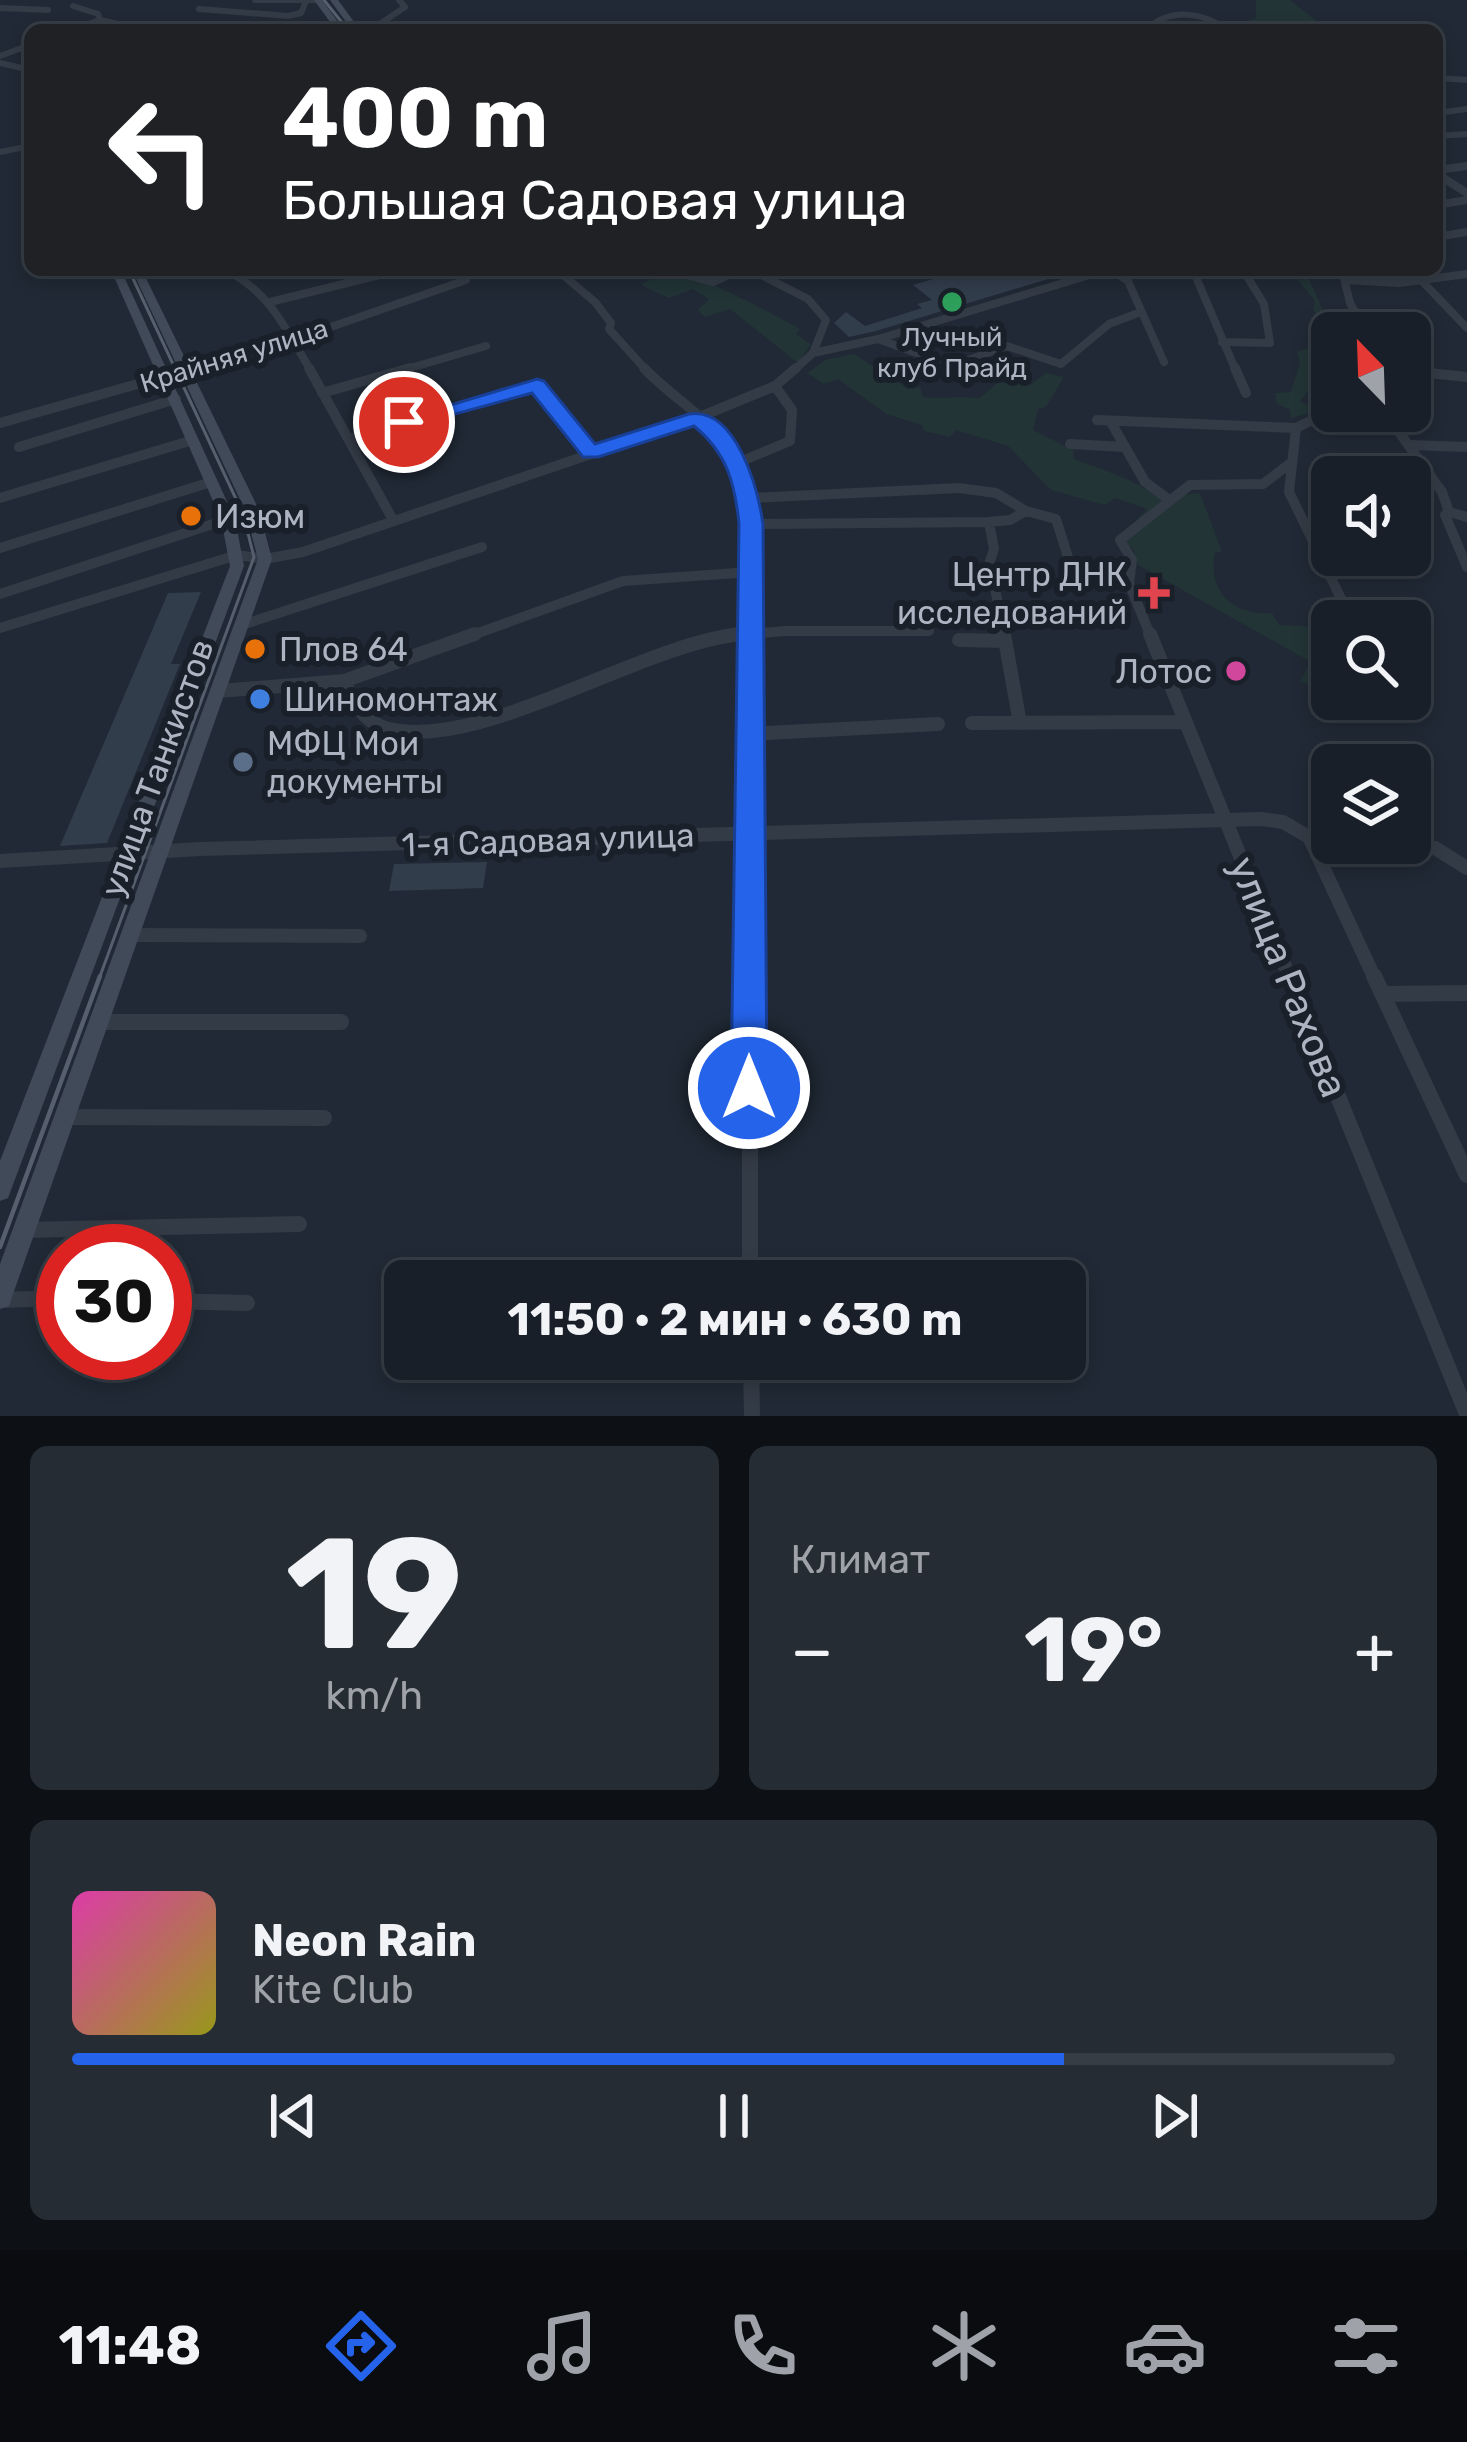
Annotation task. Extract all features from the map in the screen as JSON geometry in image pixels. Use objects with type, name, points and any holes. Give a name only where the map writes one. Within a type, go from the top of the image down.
[{"type":"main road","points":[[317,0],[335,24]]},
{"type":"main road","name":"улица Танкистов","points":[[0,1190],[234,579],[237,555],[228,519],[119,276]]},
{"type":"main road","points":[[140,276],[252,510],[265,559]]},
{"type":"main road","name":"улица Танкистов","points":[[0,1299],[265,559]]},
{"type":"street","points":[[255,0],[317,0]]},
{"type":"street","points":[[199,9],[288,16],[302,13],[300,0]]},
{"type":"street","points":[[380,24],[401,11],[404,1]]},
{"type":"street","points":[[74,6],[98,14],[100,20]]},
{"type":"street","points":[[0,8],[48,10]]},
{"type":"street","points":[[1150,24],[1174,14],[1219,24]]},
{"type":"street","points":[[88,24],[100,20],[118,24]]},
{"type":"street","points":[[1443,177],[1467,196]]},
{"type":"street","points":[[1356,276],[1422,281],[1467,274]]},
{"type":"street","points":[[240,276],[270,302],[393,520]]},
{"type":"street","points":[[270,302],[376,276]]},
{"type":"street","points":[[564,276],[595,302],[611,323],[609,329],[718,435],[737,463],[748,498],[750,1260]]},
{"type":"street","points":[[690,276],[713,282],[726,276]]},
{"type":"street","points":[[0,628],[237,555],[265,559],[303,552],[697,418],[775,386],[813,352],[825,325],[823,314],[808,299],[766,276]]},
{"type":"street","points":[[813,352],[878,339],[1089,276]]},
{"type":"street","points":[[1119,276],[1128,281],[1164,362]]},
{"type":"street","points":[[1195,276],[1246,392]]},
{"type":"street","points":[[1222,342],[1270,343],[1269,319],[1247,276]]},
{"type":"street","points":[[1343,276],[1355,312]]},
{"type":"street","name":"Крайняя улица","points":[[0,423],[290,340],[466,280]]},
{"type":"street","points":[[1422,281],[1467,328]]},
{"type":"street","points":[[878,339],[952,366],[1006,346],[1060,364],[1109,324],[1141,313]]},
{"type":"street","points":[[322,393],[486,346]]},
{"type":"street","points":[[1431,373],[1467,377]]},
{"type":"street","points":[[348,439],[537,385],[591,453]]},
{"type":"street","points":[[737,463],[790,441],[793,414],[788,395],[775,386]]},
{"type":"street","points":[[19,448],[176,400]]},
{"type":"street","points":[[48,410],[56,436]]},
{"type":"street","points":[[1097,419],[1112,424],[1296,428],[1311,420]]},
{"type":"street","points":[[1112,424],[1145,482],[1166,501],[1204,482],[1263,484],[1292,462]]},
{"type":"street","points":[[1296,428],[1295,473],[1289,492],[1343,600]]},
{"type":"street","points":[[1401,432],[1449,512],[1467,518]]},
{"type":"street","points":[[0,498],[193,440]]},
{"type":"street","points":[[1070,444],[1126,447]]},
{"type":"street","points":[[1411,445],[1467,447]]},
{"type":"street","points":[[0,548],[211,482]]},
{"type":"street","points":[[748,498],[959,488],[996,493],[1026,511],[1056,519],[1077,586]]},
{"type":"street","name":"улица Рахова","points":[[1166,501],[1125,536],[1132,560],[1129,583],[1467,1414]]},
{"type":"street","points":[[751,524],[989,522],[1010,520],[1026,511]]},
{"type":"street","points":[[1449,512],[1445,515],[1467,567]]},
{"type":"street","points":[[0,594],[228,519]]},
{"type":"street","points":[[989,522],[994,549],[990,561],[1020,722]]},
{"type":"street","points":[[245,624],[482,547]]},
{"type":"street","points":[[219,691],[344,681],[623,581],[751,572]]},
{"type":"street","points":[[344,681],[353,704],[385,728],[439,730],[697,641],[747,635],[929,631]]},
{"type":"street","points":[[959,640],[1004,641]]},
{"type":"street","points":[[972,723],[1186,722]]},
{"type":"street","points":[[747,734],[938,724]]},
{"type":"street","name":"1-я Садовая улица","points":[[0,861],[1225,821],[1283,822],[1309,837]]},
{"type":"street","name":"улица Рахова","points":[[1309,837],[1311,841]]},
{"type":"street","points":[[1431,848],[1467,868]]},
{"type":"street","name":"улица Рахова","points":[[1322,864],[1467,1175]]},
{"type":"street","points":[[131,935],[360,936]]},
{"type":"street","points":[[1382,994],[1467,993]]},
{"type":"street","points":[[100,1022],[341,1022]]},
{"type":"street","points":[[64,1117],[324,1118]]},
{"type":"street","points":[[24,1230],[299,1224]]},
{"type":"street","points":[[0,1299],[36,1298]]},
{"type":"street","points":[[192,1301],[248,1303]]},
{"type":"street","points":[[751,1380],[752,1416]]},
{"type":"shaded area","points":[[1256,0],[1290,0],[1320,24],[1242,23],[1256,18]]},
{"type":"shaded area","points":[[684,276],[720,288],[800,329],[796,334],[811,344],[798,363],[730,309],[705,317],[698,310],[709,299],[693,289],[669,298],[641,285],[654,277]]},
{"type":"shaded area","points":[[1295,276],[1308,276],[1324,312],[1313,309],[1315,301]]},
{"type":"shaded area","points":[[1311,347],[1309,390],[1300,401],[1311,413],[1292,418],[1289,409],[1277,404],[1275,393],[1291,392],[1300,363],[1297,352]]},
{"type":"shaded area","points":[[854,354],[908,389],[920,387],[923,397],[980,398],[998,382],[1030,385],[1046,373],[1064,377],[1046,407],[1038,409],[1033,430],[1073,450],[1074,459],[1129,480],[1157,497],[1200,493],[1222,552],[1215,553],[1214,567],[1220,590],[1246,611],[1272,613],[1279,625],[1311,626],[1311,662],[1138,565],[1133,549],[1119,538],[1147,509],[1115,498],[1105,505],[1051,490],[1008,446],[956,430],[950,437],[924,431],[922,425],[886,414],[838,379],[824,384],[807,373],[825,360]]},
{"type":"shaded area","points":[[1311,662],[1311,686],[1300,681]]},
{"type":"building","points":[[944,276],[1058,276],[849,337],[834,323],[846,312],[865,326],[922,308],[917,304],[932,300],[913,285]]},
{"type":"building","points":[[201,592],[171,664],[180,664],[107,843],[60,846],[168,593]]},
{"type":"building","points":[[487,862],[483,888],[389,891],[394,864]]},
{"type":"tram line","points":[[324,0],[343,24]]},
{"type":"tram line","points":[[99,979],[254,557],[243,514],[132,276]]},
{"type":"tram line","points":[[0,1247],[100,976]]},
{"type":"place","name":"Лучный клуб Прайд","points":[[952,302]]},
{"type":"place","name":"Изюм","points":[[191,516]]},
{"type":"place","name":"Центр ДНК исследований","points":[[1154,593]]},
{"type":"place","name":"Плов 64","points":[[255,649]]},
{"type":"place","name":"Лотос","points":[[1236,671]]},
{"type":"place","name":"Шиномонтаж","points":[[260,699]]},
{"type":"place","name":"МФЦ Мои документы","points":[[243,762]]},
{"type":"route","points":[[404,422],[537,385],[591,453],[697,418],[718,435],[737,463],[746,486],[751,524],[749,1088]]}]
